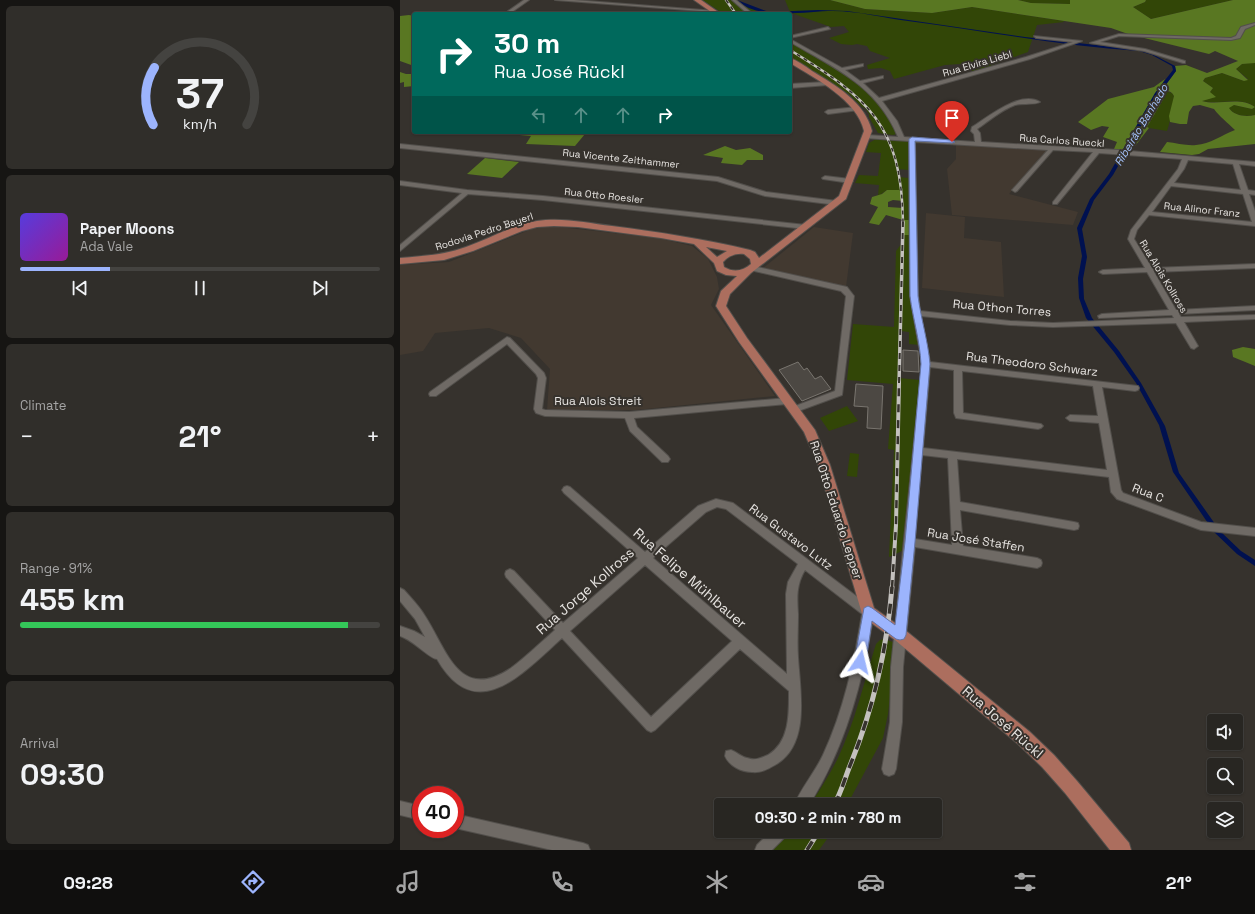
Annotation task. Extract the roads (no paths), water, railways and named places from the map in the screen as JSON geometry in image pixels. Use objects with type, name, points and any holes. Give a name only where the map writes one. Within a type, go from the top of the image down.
[{"type":"main road","points":[[697,0],[715,12]]},
{"type":"main road","points":[[725,293],[752,268],[843,197],[867,137],[868,126],[857,109],[845,97],[792,61]]},
{"type":"main road","name":"Rodovia Pedro Bayerl","points":[[400,261],[444,257],[470,249],[519,229],[550,223],[578,224],[669,236],[750,254]]},
{"type":"main road","name":"Rodovia Pedro Bayerl","points":[[694,242],[719,265]]},
{"type":"main road","points":[[750,254],[760,255],[776,250]]},
{"type":"main road","points":[[739,251],[725,254],[720,258],[719,265],[729,273],[752,268]]},
{"type":"main road","points":[[750,254],[756,259],[752,268]]},
{"type":"main road","name":"Rua Otto Eduardo Lepper","points":[[719,265],[725,293],[721,306],[809,430],[824,466],[868,612]]},
{"type":"main road","name":"Rua José Rückl","points":[[868,612],[900,635],[1005,721],[1048,761],[1122,850]]},
{"type":"street","points":[[509,12],[527,0]]},
{"type":"street","points":[[557,0],[706,12]]},
{"type":"street","points":[[597,3],[603,0]]},
{"type":"street","points":[[734,0],[748,12]]},
{"type":"street","points":[[645,6],[650,12]]},
{"type":"street","points":[[1092,43],[1116,35],[1126,34],[1232,39],[1238,37],[1243,28],[1255,24]]},
{"type":"street","points":[[792,37],[828,28]]},
{"type":"street","points":[[1036,37],[1145,50],[1183,62]]},
{"type":"street","points":[[792,39],[841,70],[859,83],[878,100],[893,118],[901,138]]},
{"type":"street","name":"Rua Elvira Liebl","points":[[878,100],[1078,42]]},
{"type":"street","points":[[841,70],[861,65]]},
{"type":"street","points":[[859,83],[881,77]]},
{"type":"street","points":[[792,86],[826,84]]},
{"type":"street","points":[[978,143],[977,133],[974,131],[974,128],[1002,108],[1024,100],[1037,102]]},
{"type":"street","points":[[828,112],[857,109]]},
{"type":"street","name":"Rua Carlos Rueckl","points":[[867,137],[1118,152],[1255,164]]},
{"type":"street","points":[[889,769],[896,722],[896,667],[910,542],[926,364],[925,350],[916,313],[913,280],[912,139]]},
{"type":"street","name":"Rua Vicente Zeithammer","points":[[400,146],[712,178],[728,181],[765,194],[837,203]]},
{"type":"street","points":[[1015,190],[1052,148]]},
{"type":"street","points":[[1055,203],[1097,151]]},
{"type":"street","name":"Rua Alois Kollross","points":[[1186,158],[1183,166],[1134,230],[1131,239],[1194,346]]},
{"type":"street","points":[[1235,162],[1255,223]]},
{"type":"street","points":[[825,178],[850,181]]},
{"type":"street","name":"Rua Otto Roesler","points":[[400,183],[467,192],[543,198],[806,227]]},
{"type":"street","points":[[1170,184],[1255,193]]},
{"type":"street","points":[[400,248],[467,192]]},
{"type":"street","name":"Rua Alinor Franz","points":[[1146,213],[1255,223]]},
{"type":"street","points":[[1103,272],[1255,266]]},
{"type":"street","name":"Rua Alois Streit","points":[[433,394],[507,340],[540,373],[542,378],[538,409],[539,411],[545,413],[629,415],[790,405],[839,393],[850,296],[844,289],[752,268]]},
{"type":"street","points":[[1102,320],[1174,311],[1255,308]]},
{"type":"street","name":"Rua Othon Torres","points":[[916,313],[1053,325],[1085,323],[1102,320]]},
{"type":"street","points":[[1102,320],[1180,321],[1255,317]]},
{"type":"street","name":"Rua Theodoro Schwarz","points":[[926,364],[1135,388]]},
{"type":"street","points":[[958,368],[959,416],[1038,426]]},
{"type":"street","name":"Rua C","points":[[1097,384],[1116,492],[1124,499],[1208,528],[1255,532]]},
{"type":"street","points":[[629,415],[633,430],[665,459]]},
{"type":"street","points":[[1070,418],[1104,420]]},
{"type":"street","points":[[917,451],[1113,474]]},
{"type":"street","points":[[952,455],[958,550]]},
{"type":"street","name":"Rua Felipe Mühlbauer","points":[[567,490],[794,688]]},
{"type":"street","name":"Rua Gustavo Lutz","points":[[716,503],[728,506],[868,612]]},
{"type":"street","name":"Rua Jorge Kollross","points":[[447,665],[462,683],[473,687],[491,685],[515,672],[702,509],[716,503]]},
{"type":"street","points":[[955,505],[1074,526]]},
{"type":"street","name":"Rua José Staffen","points":[[910,542],[1037,563]]},
{"type":"street","points":[[731,756],[743,765],[752,767],[768,762],[784,749],[791,735],[794,725],[792,588],[795,578],[804,564]]},
{"type":"street","points":[[510,574],[651,726],[740,641]]},
{"type":"street","points":[[400,593],[421,620],[447,665]]},
{"type":"street","points":[[805,798],[818,778],[831,752],[850,703],[858,674],[868,612]]},
{"type":"street","points":[[400,631],[416,637],[447,665]]},
{"type":"street","points":[[400,808],[412,811]]},
{"type":"street","points":[[464,823],[583,850]]},
{"type":"street","points":[[762,850],[774,838]]},
{"type":"water","points":[[737,0],[769,12],[757,11],[746,7]]},
{"type":"water","name":"Ribeirão Banhado","points":[[818,10],[847,11],[1025,37],[1140,50],[1154,55],[1175,66],[1176,71],[1159,94],[1113,175],[1094,200],[1082,229],[1087,257],[1083,279],[1084,299],[1092,318],[1119,351],[1141,383],[1165,426],[1179,473],[1220,531],[1241,551],[1255,560],[1255,566],[1237,554],[1214,532],[1173,472],[1159,425],[1136,383],[1114,352],[1086,318],[1079,298],[1078,278],[1082,256],[1077,228],[1090,199],[1109,174],[1155,93],[1173,70],[1172,66],[1152,55],[1139,51],[1052,42],[852,12],[833,11],[796,13],[769,12]]},
{"type":"railway","points":[[726,0],[735,12]]},
{"type":"railway","points":[[792,51],[817,67],[860,100],[875,118],[887,138],[896,161],[901,189],[903,223]]},
{"type":"railway","points":[[899,383],[903,223]]},
{"type":"railway","points":[[892,588],[896,525],[899,382]]},
{"type":"railway","points":[[838,798],[858,746],[878,679],[887,634],[892,587]]},
{"type":"railway","points":[[807,850],[815,838]]}]
